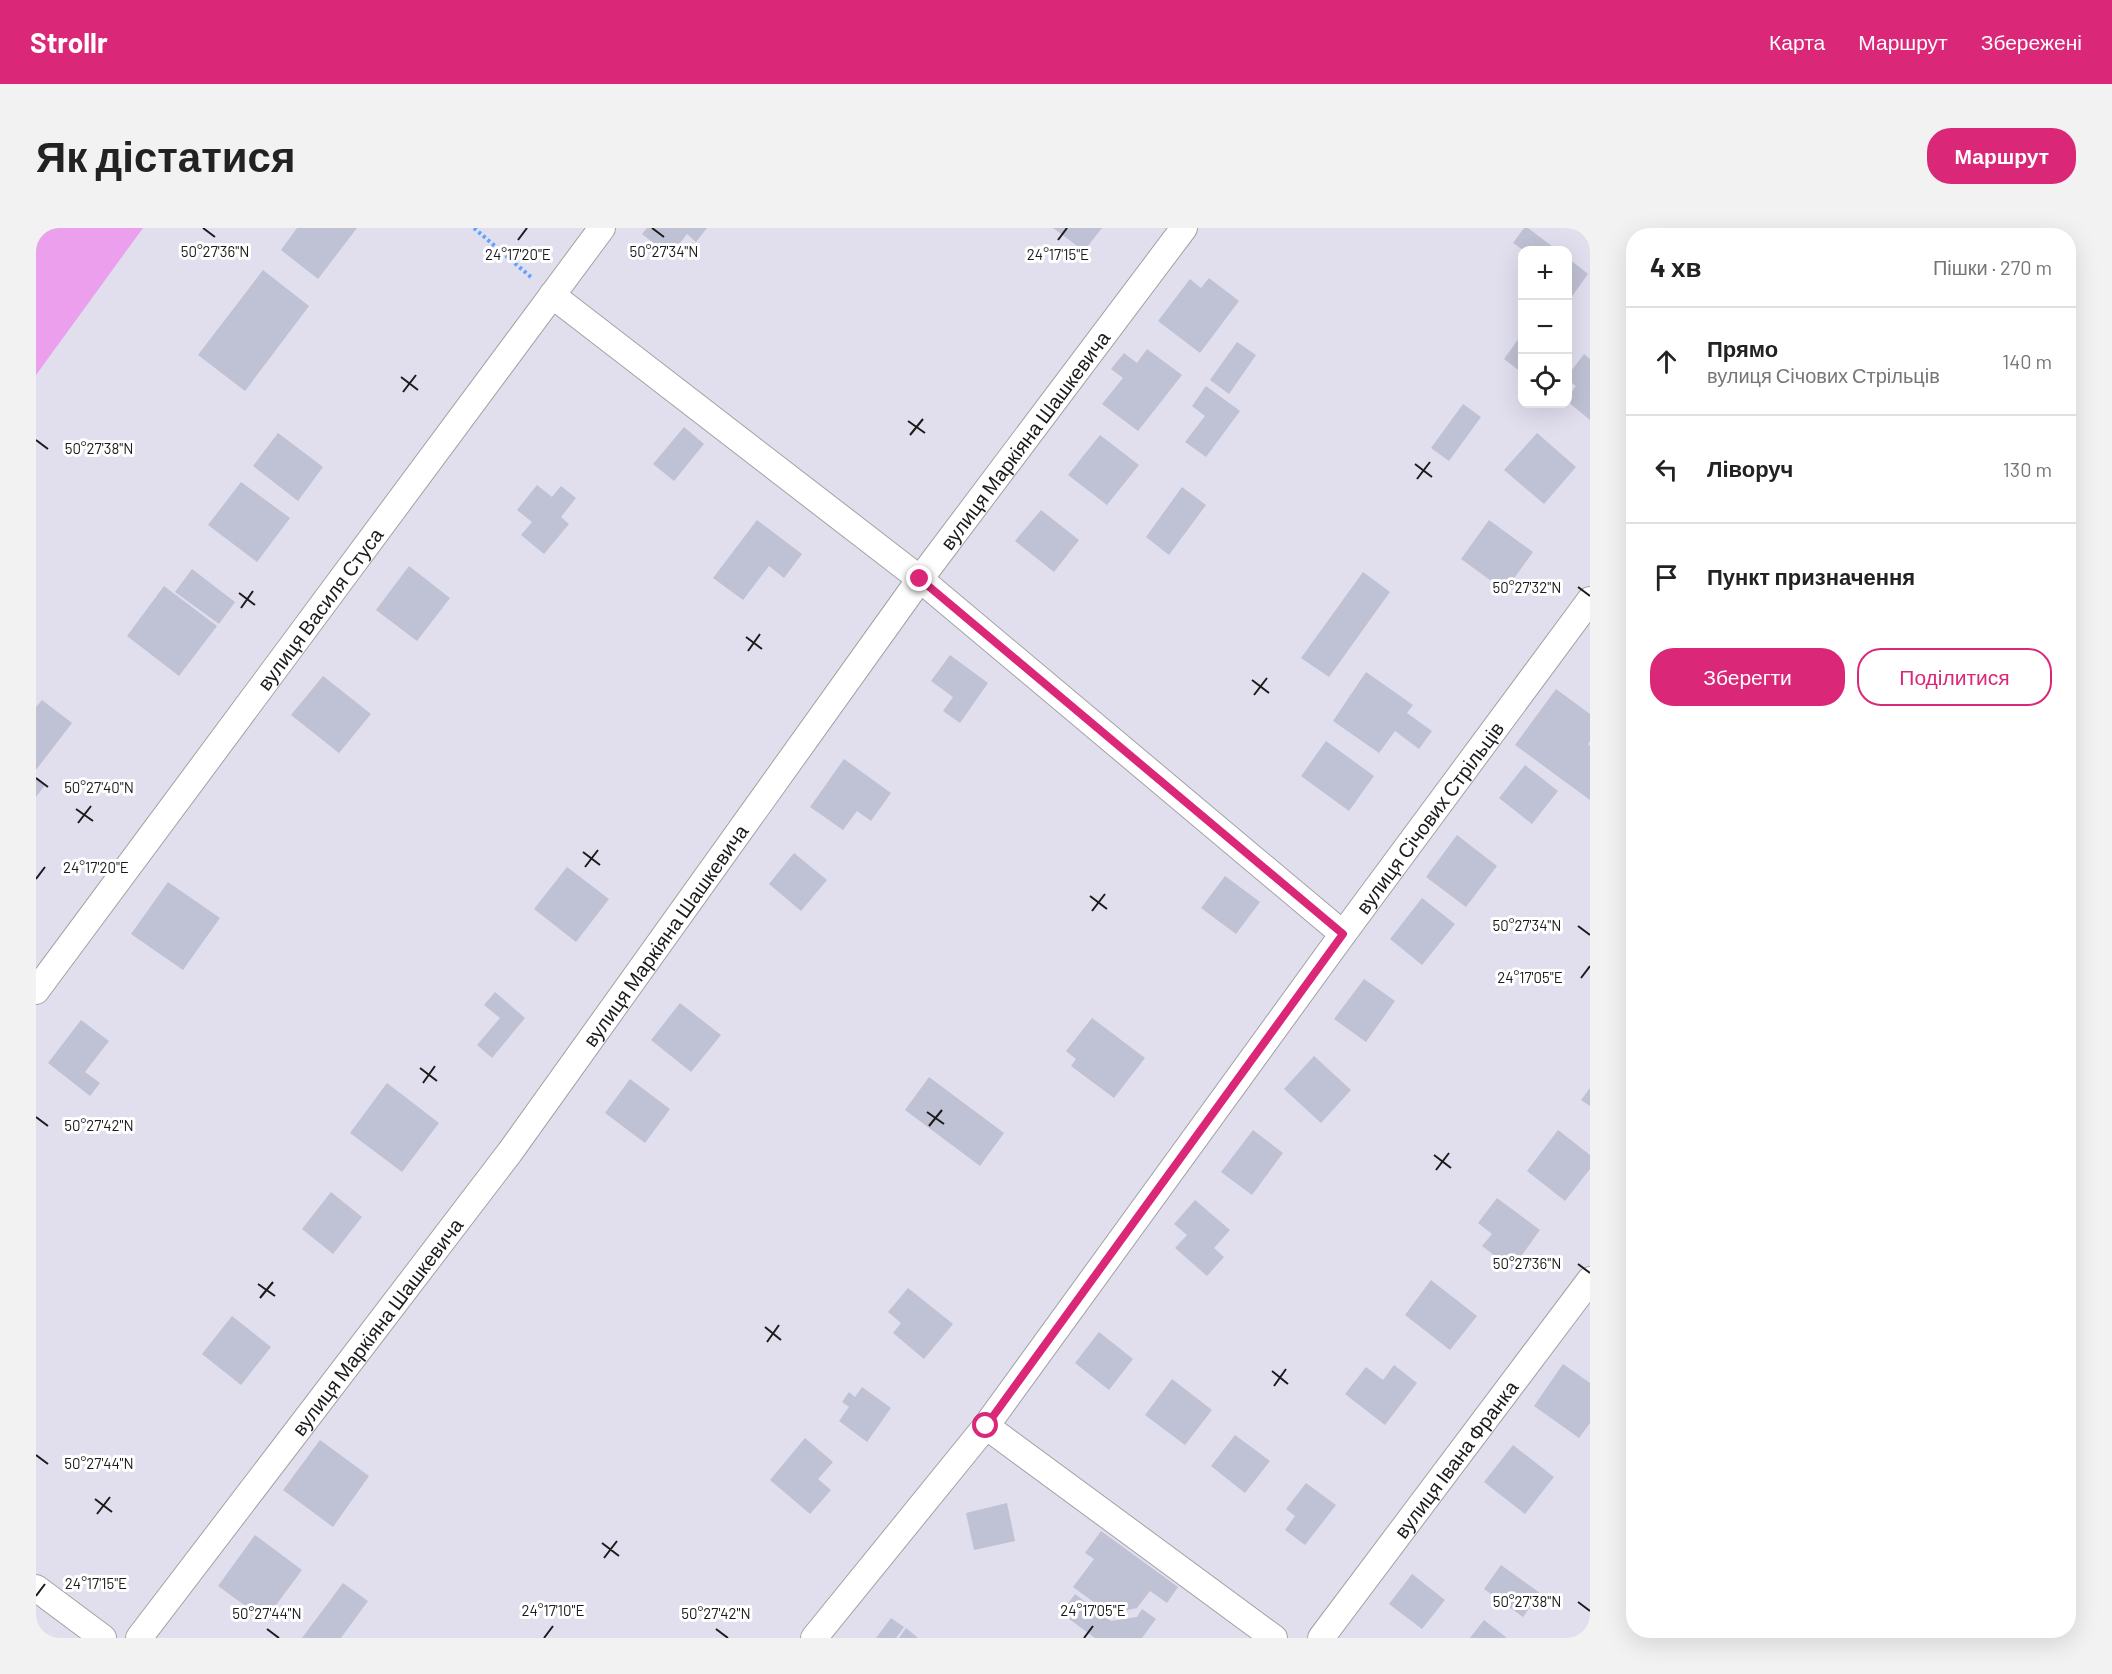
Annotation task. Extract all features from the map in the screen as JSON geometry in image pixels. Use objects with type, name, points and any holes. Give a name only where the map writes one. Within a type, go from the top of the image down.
[{"type":"street","name":"вулиця Василя Стуса","points":[[36,991],[602,228]]},
{"type":"street","name":"вулиця Маркіяна Шашкевича","points":[[140,1638],[510,1152],[920,579],[1184,228]]},
{"type":"street","points":[[552,295],[920,579],[1343,934]]},
{"type":"street","name":"вулиця Січових Стрільців","points":[[814,1638],[986,1426],[1343,934],[1590,600]]},
{"type":"street","name":"вулиця Івана Франка","points":[[1321,1638],[1590,1280]]},
{"type":"street","points":[[986,1426],[1274,1638]]},
{"type":"street","points":[[36,1588],[103,1638]]},
{"type":"path","points":[[474,228],[552,295]]},
{"type":"shaded area","points":[[36,228],[143,228],[36,375]]},
{"type":"building","points":[[297,228],[357,228],[318,279],[281,250]]},
{"type":"building","points":[[647,228],[707,228],[696,242],[687,234],[670,256],[642,234]]},
{"type":"building","points":[[1053,228],[1102,228],[1084,251]]},
{"type":"building","points":[[1524,228],[1528,228],[1552,246],[1518,246],[1513,243]]},
{"type":"building","points":[[1572,261],[1588,274],[1572,296]]},
{"type":"building","points":[[263,270],[309,306],[245,391],[198,355]]},
{"type":"building","points":[[1209,278],[1239,301],[1200,353],[1158,321],[1190,279],[1201,288]]},
{"type":"building","points":[[1518,340],[1518,370],[1504,359]]},
{"type":"building","points":[[1237,342],[1256,355],[1229,394],[1210,380]]},
{"type":"building","points":[[1147,349],[1182,375],[1138,431],[1102,404],[1123,378],[1111,369],[1124,353],[1137,363]]},
{"type":"building","points":[[1584,354],[1590,359],[1590,420],[1572,405],[1572,392],[1576,386],[1572,383],[1572,370]]},
{"type":"building","points":[[1206,386],[1240,411],[1206,457],[1185,442],[1205,416],[1192,406]]},
{"type":"building","points":[[1463,404],[1481,417],[1449,461],[1431,448]]},
{"type":"building","points":[[684,427],[704,444],[674,481],[653,464]]},
{"type":"building","points":[[278,433],[323,467],[298,501],[253,466]]},
{"type":"building","points":[[1537,433],[1576,467],[1544,504],[1504,470]]},
{"type":"building","points":[[1100,435],[1139,465],[1107,505],[1068,475]]},
{"type":"building","points":[[241,482],[290,518],[257,562],[208,525]]},
{"type":"building","points":[[537,485],[552,497],[561,486],[576,498],[561,517],[569,524],[544,554],[521,535],[532,522],[517,510]]},
{"type":"building","points":[[1182,487],[1206,505],[1169,555],[1146,537]]},
{"type":"building","points":[[1041,510],[1079,540],[1054,572],[1015,541]]},
{"type":"building","points":[[757,520],[802,554],[784,578],[769,566],[743,600],[713,578]]},
{"type":"building","points":[[1489,520],[1533,552],[1505,591],[1461,559]]},
{"type":"building","points":[[409,566],[450,598],[417,641],[376,610]]},
{"type":"building","points":[[192,569],[235,602],[219,624],[175,592]]},
{"type":"building","points":[[1363,572],[1390,592],[1329,677],[1301,658]]},
{"type":"building","points":[[164,586],[217,626],[179,676],[127,636]]},
{"type":"building","points":[[950,655],[988,683],[960,723],[943,711],[953,697],[931,681]]},
{"type":"building","points":[[1366,672],[1413,705],[1407,713],[1432,731],[1419,749],[1395,731],[1379,753],[1333,721]]},
{"type":"building","points":[[323,676],[371,714],[339,753],[291,715]]},
{"type":"building","points":[[1556,689],[1590,714],[1588,744],[1590,746],[1590,800],[1515,745]]},
{"type":"building","points":[[42,700],[72,723],[36,770],[36,707]]},
{"type":"building","points":[[1326,741],[1374,776],[1349,811],[1301,776]]},
{"type":"building","points":[[844,759],[891,793],[871,821],[857,811],[843,830],[810,807]]},
{"type":"building","points":[[1525,765],[1558,791],[1532,824],[1499,798]]},
{"type":"building","points":[[36,778],[45,785],[36,797]]},
{"type":"building","points":[[1457,835],[1497,866],[1466,907],[1426,877]]},
{"type":"building","points":[[794,853],[827,880],[801,911],[769,884]]},
{"type":"building","points":[[567,867],[609,899],[576,942],[534,909]]},
{"type":"building","points":[[1225,876],[1260,902],[1236,934],[1201,908]]},
{"type":"building","points":[[168,882],[220,918],[183,970],[131,934]]},
{"type":"building","points":[[1422,898],[1455,924],[1422,965],[1390,939]]},
{"type":"building","points":[[1364,979],[1395,1001],[1366,1042],[1334,1019]]},
{"type":"building","points":[[495,992],[525,1018],[492,1058],[477,1045],[500,1018],[484,1005]]},
{"type":"building","points":[[680,1003],[721,1035],[691,1072],[651,1040]]},
{"type":"building","points":[[1092,1018],[1145,1058],[1114,1098],[1071,1066],[1076,1059],[1066,1051]]},
{"type":"building","points":[[81,1020],[109,1041],[85,1072],[100,1083],[90,1096],[48,1063]]},
{"type":"building","points":[[1314,1056],[1351,1090],[1321,1123],[1284,1089]]},
{"type":"building","points":[[929,1077],[1004,1133],[980,1166],[905,1110]]},
{"type":"building","points":[[630,1079],[670,1109],[645,1143],[605,1113]]},
{"type":"building","points":[[387,1083],[439,1123],[402,1172],[350,1133]]},
{"type":"building","points":[[1590,1088],[1590,1106],[1581,1100]]},
{"type":"building","points":[[1253,1130],[1283,1153],[1252,1195],[1221,1172]]},
{"type":"building","points":[[1558,1130],[1590,1155],[1590,1169],[1565,1201],[1527,1171]]},
{"type":"building","points":[[331,1192],[362,1217],[333,1254],[302,1229]]},
{"type":"building","points":[[1497,1198],[1540,1230],[1512,1269],[1482,1246],[1492,1234],[1478,1223]]},
{"type":"building","points":[[1195,1200],[1230,1230],[1214,1248],[1224,1257],[1207,1276],[1175,1248],[1187,1235],[1174,1224]]},
{"type":"building","points":[[1431,1280],[1477,1316],[1450,1350],[1405,1315]]},
{"type":"building","points":[[908,1288],[953,1324],[924,1359],[893,1333],[901,1323],[888,1312]]},
{"type":"building","points":[[232,1316],[271,1347],[241,1385],[202,1354]]},
{"type":"building","points":[[1099,1332],[1133,1359],[1109,1390],[1075,1363]]},
{"type":"building","points":[[1563,1364],[1590,1383],[1590,1423],[1579,1438],[1534,1406]]},
{"type":"building","points":[[1394,1365],[1417,1383],[1385,1425],[1345,1394],[1366,1367],[1383,1380]]},
{"type":"building","points":[[1172,1379],[1212,1410],[1185,1445],[1145,1415]]},
{"type":"building","points":[[862,1387],[891,1408],[867,1442],[839,1421],[849,1407],[842,1402],[849,1392],[855,1397]]},
{"type":"building","points":[[1235,1435],[1270,1461],[1245,1493],[1211,1466]]},
{"type":"building","points":[[805,1438],[833,1462],[818,1479],[831,1490],[810,1514],[770,1480]]},
{"type":"building","points":[[320,1440],[369,1476],[333,1527],[283,1490]]},
{"type":"building","points":[[1513,1445],[1554,1477],[1525,1514],[1484,1482]]},
{"type":"building","points":[[1306,1483],[1336,1505],[1305,1545],[1285,1530],[1295,1516],[1286,1509]]},
{"type":"building","points":[[1007,1503],[1015,1541],[974,1550],[966,1513]]},
{"type":"building","points":[[1101,1531],[1178,1587],[1167,1603],[1150,1591],[1137,1608],[1110,1614],[1073,1587],[1094,1559],[1085,1553]]},
{"type":"building","points":[[255,1535],[302,1570],[265,1620],[218,1586]]},
{"type":"building","points":[[1501,1565],[1540,1593],[1523,1617],[1484,1589]]},
{"type":"building","points":[[1412,1574],[1445,1600],[1422,1629],[1389,1604]]},
{"type":"building","points":[[343,1583],[368,1601],[341,1638],[302,1638]]},
{"type":"building","points":[[1075,1594],[1111,1621],[1137,1617],[1142,1609],[1156,1619],[1142,1638],[1095,1638],[1061,1613]]},
{"type":"building","points":[[891,1618],[904,1627],[896,1638],[876,1638]]},
{"type":"building","points":[[1484,1620],[1507,1638],[1470,1638]]},
{"type":"building","points":[[906,1628],[918,1638],[899,1638]]},
{"type":"route","points":[[920,579],[1343,934],[986,1426]]}]
